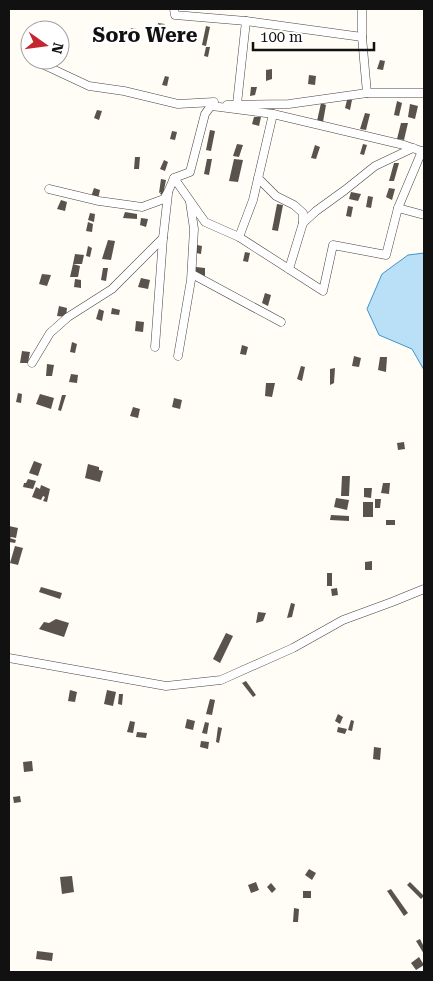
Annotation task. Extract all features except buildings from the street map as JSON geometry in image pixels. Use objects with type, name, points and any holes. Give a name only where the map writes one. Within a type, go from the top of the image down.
[{"type":"street","points":[[174,9],[175,15],[246,21],[362,38]]},
{"type":"street","points":[[362,9],[362,38],[367,93]]},
{"type":"street","points":[[236,104],[246,21]]},
{"type":"street","points":[[56,70],[89,86],[124,91],[178,104],[289,104],[367,93],[424,93]]},
{"type":"street","points":[[174,178],[205,222],[239,237],[323,290],[333,245],[386,255],[398,208],[423,152],[273,114],[213,104]]},
{"type":"street","points":[[49,189],[99,201],[142,207],[164,199],[174,178],[190,172],[205,114],[213,104]]},
{"type":"street","points":[[239,237],[253,200],[273,114]]},
{"type":"street","points":[[303,223],[316,210],[375,166],[413,148]]},
{"type":"street","points":[[258,178],[276,196],[294,205],[302,212],[303,223],[289,269]]},
{"type":"street","points":[[155,347],[168,192]]},
{"type":"street","points":[[178,356],[192,274],[194,229],[190,201]]},
{"type":"street","points":[[398,208],[424,215]]},
{"type":"street","points":[[32,363],[50,333],[68,317],[112,289],[163,238]]},
{"type":"street","points":[[192,274],[280,322]]},
{"type":"street","points":[[9,658],[166,686],[221,680],[293,648],[343,620],[424,589]]},
{"type":"water","points":[[424,253],[424,370],[412,349],[379,335],[367,309],[382,274],[408,255]]},
{"type":"district","name":"Soro Were","points":[[145,35]]}]
